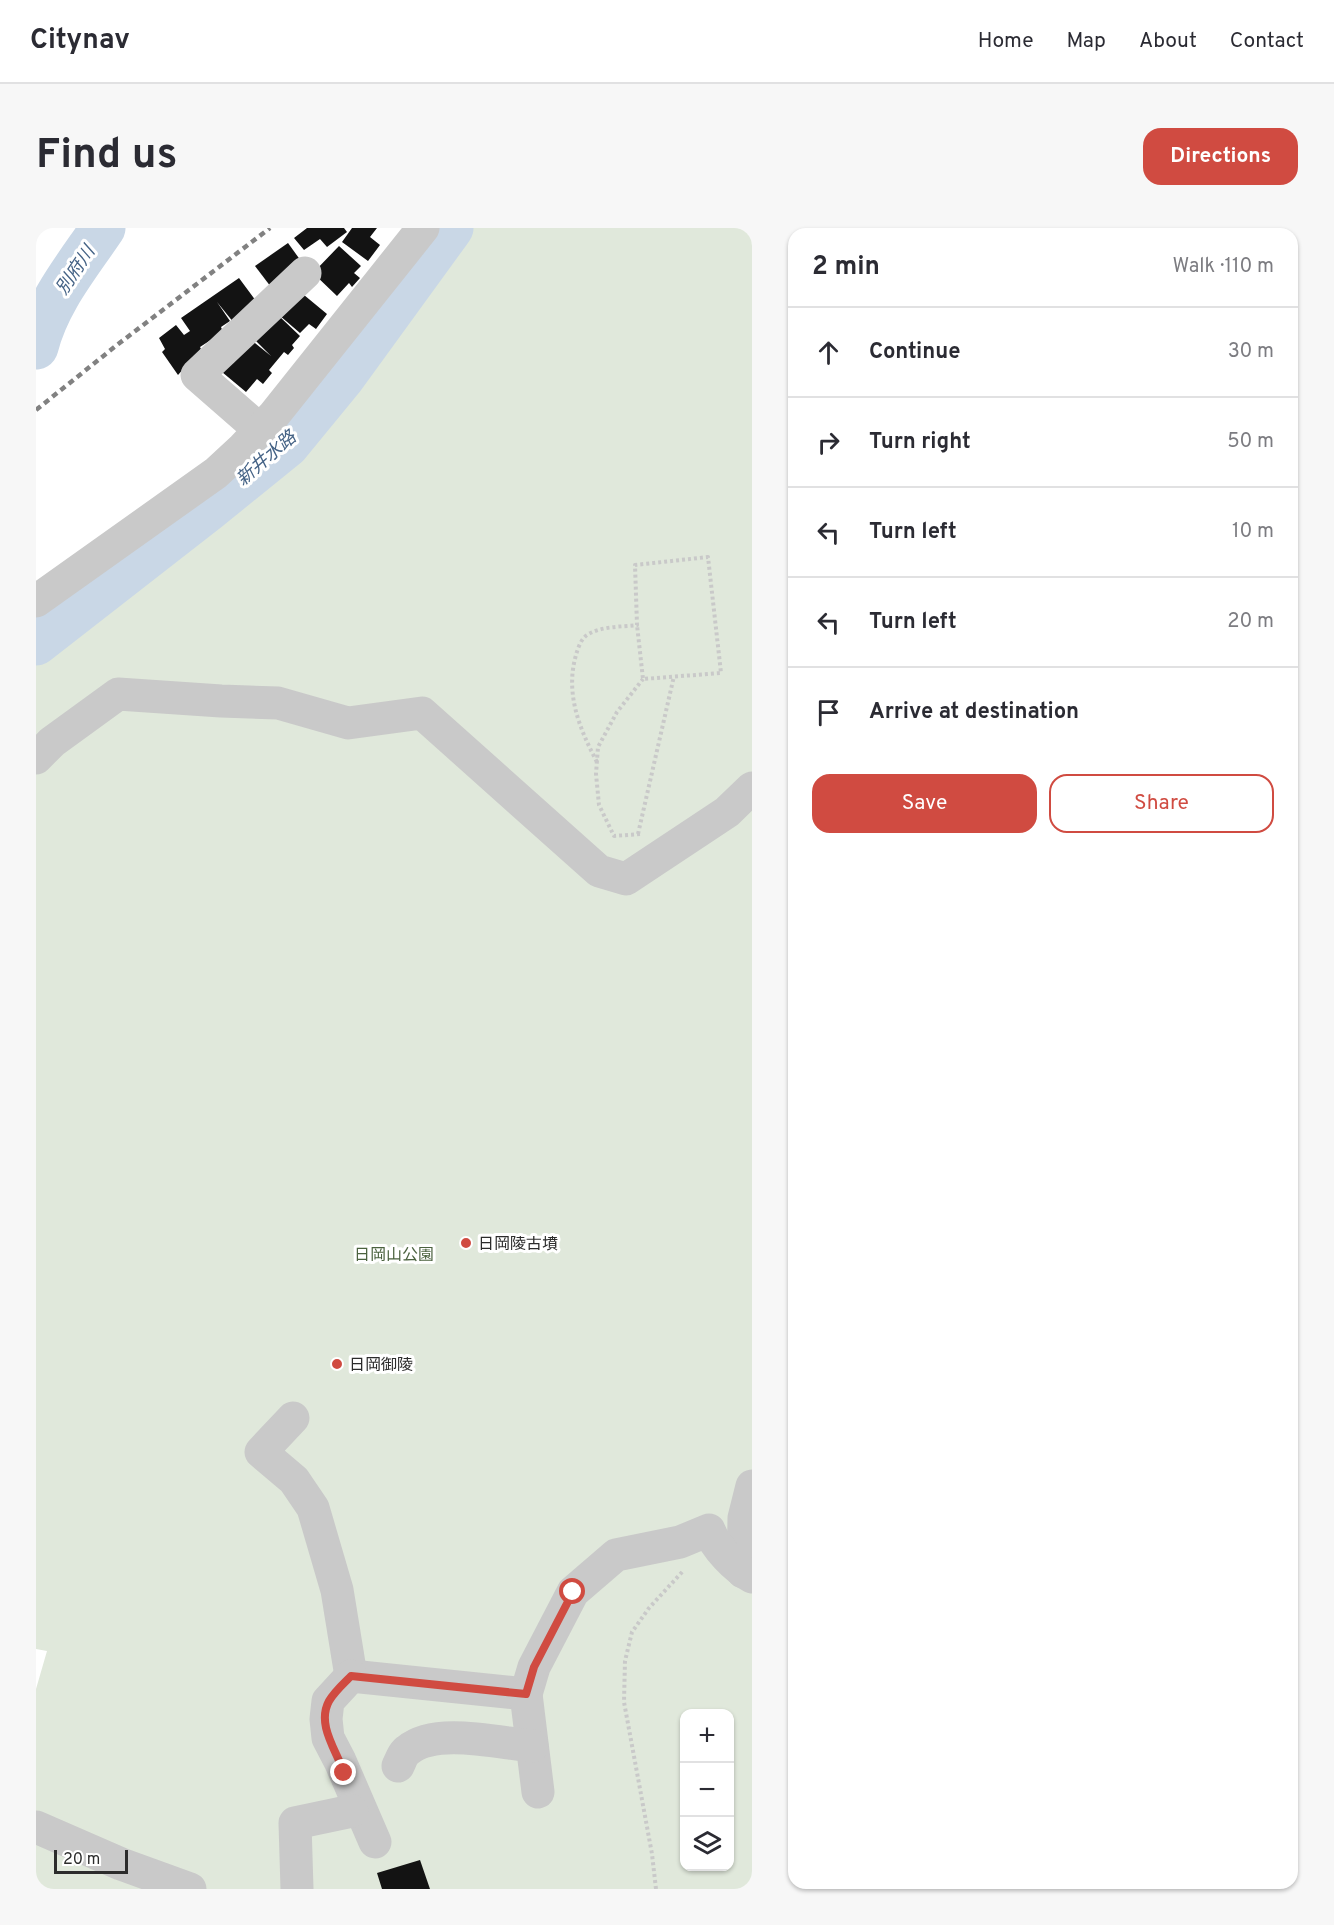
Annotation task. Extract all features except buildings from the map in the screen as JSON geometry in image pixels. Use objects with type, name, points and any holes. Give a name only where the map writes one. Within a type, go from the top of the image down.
[{"type":"street","points":[[36,601],[216,473],[260,430],[423,228]]},
{"type":"street","points":[[260,430],[197,375],[305,273]]},
{"type":"street","points":[[36,758],[52,742],[118,694],[278,703],[348,723],[422,713],[599,871],[626,879],[727,812],[752,788]]},
{"type":"street","points":[[293,1418],[261,1452],[294,1480],[313,1508],[337,1590],[351,1676]]},
{"type":"street","points":[[749,1573],[744,1518],[752,1486]]},
{"type":"street","points":[[538,1792],[526,1694],[534,1667],[573,1592],[616,1555],[680,1542],[709,1530],[713,1539],[749,1573]]},
{"type":"street","points":[[351,1676],[526,1694]]},
{"type":"street","points":[[351,1676],[328,1701],[326,1719],[328,1738],[375,1842]]},
{"type":"street","points":[[398,1766],[405,1751],[420,1742],[453,1737],[532,1746]]},
{"type":"street","points":[[297,1889],[295,1823],[352,1811]]},
{"type":"street","points":[[36,1827],[121,1864],[190,1889]]},
{"type":"path","points":[[643,679],[674,676],[721,673],[708,557],[635,565],[637,625],[643,679],[617,712],[598,747],[596,774],[599,805],[614,836],[640,834],[674,676]]},
{"type":"path","points":[[597,762],[584,737],[573,705],[574,663],[579,647],[586,636],[603,629],[637,625]]},
{"type":"path","points":[[656,1889],[652,1854],[624,1702],[625,1661],[632,1632],[650,1608],[713,1539]]},
{"type":"green space","name":"日岡山公園","points":[[454,228],[752,228],[752,1889],[36,1889],[36,1689],[47,1651],[36,1649],[36,648],[236,481],[296,424],[368,343]]},
{"type":"waterway","name":"別府川","points":[[36,347],[55,299],[103,228]]},
{"type":"waterway","name":"新井水路","points":[[36,643],[287,445],[342,378],[451,228]]},
{"type":"railway","points":[[36,410],[270,228]]},
{"type":"place","name":"日岡陵古墳","points":[[466,1243]]},
{"type":"place","name":"日岡御陵","points":[[337,1364]]},
{"type":"route","points":[[344,1773],[328,1738],[326,1719],[328,1701],[351,1676],[526,1694],[534,1667],[573,1592]]}]
